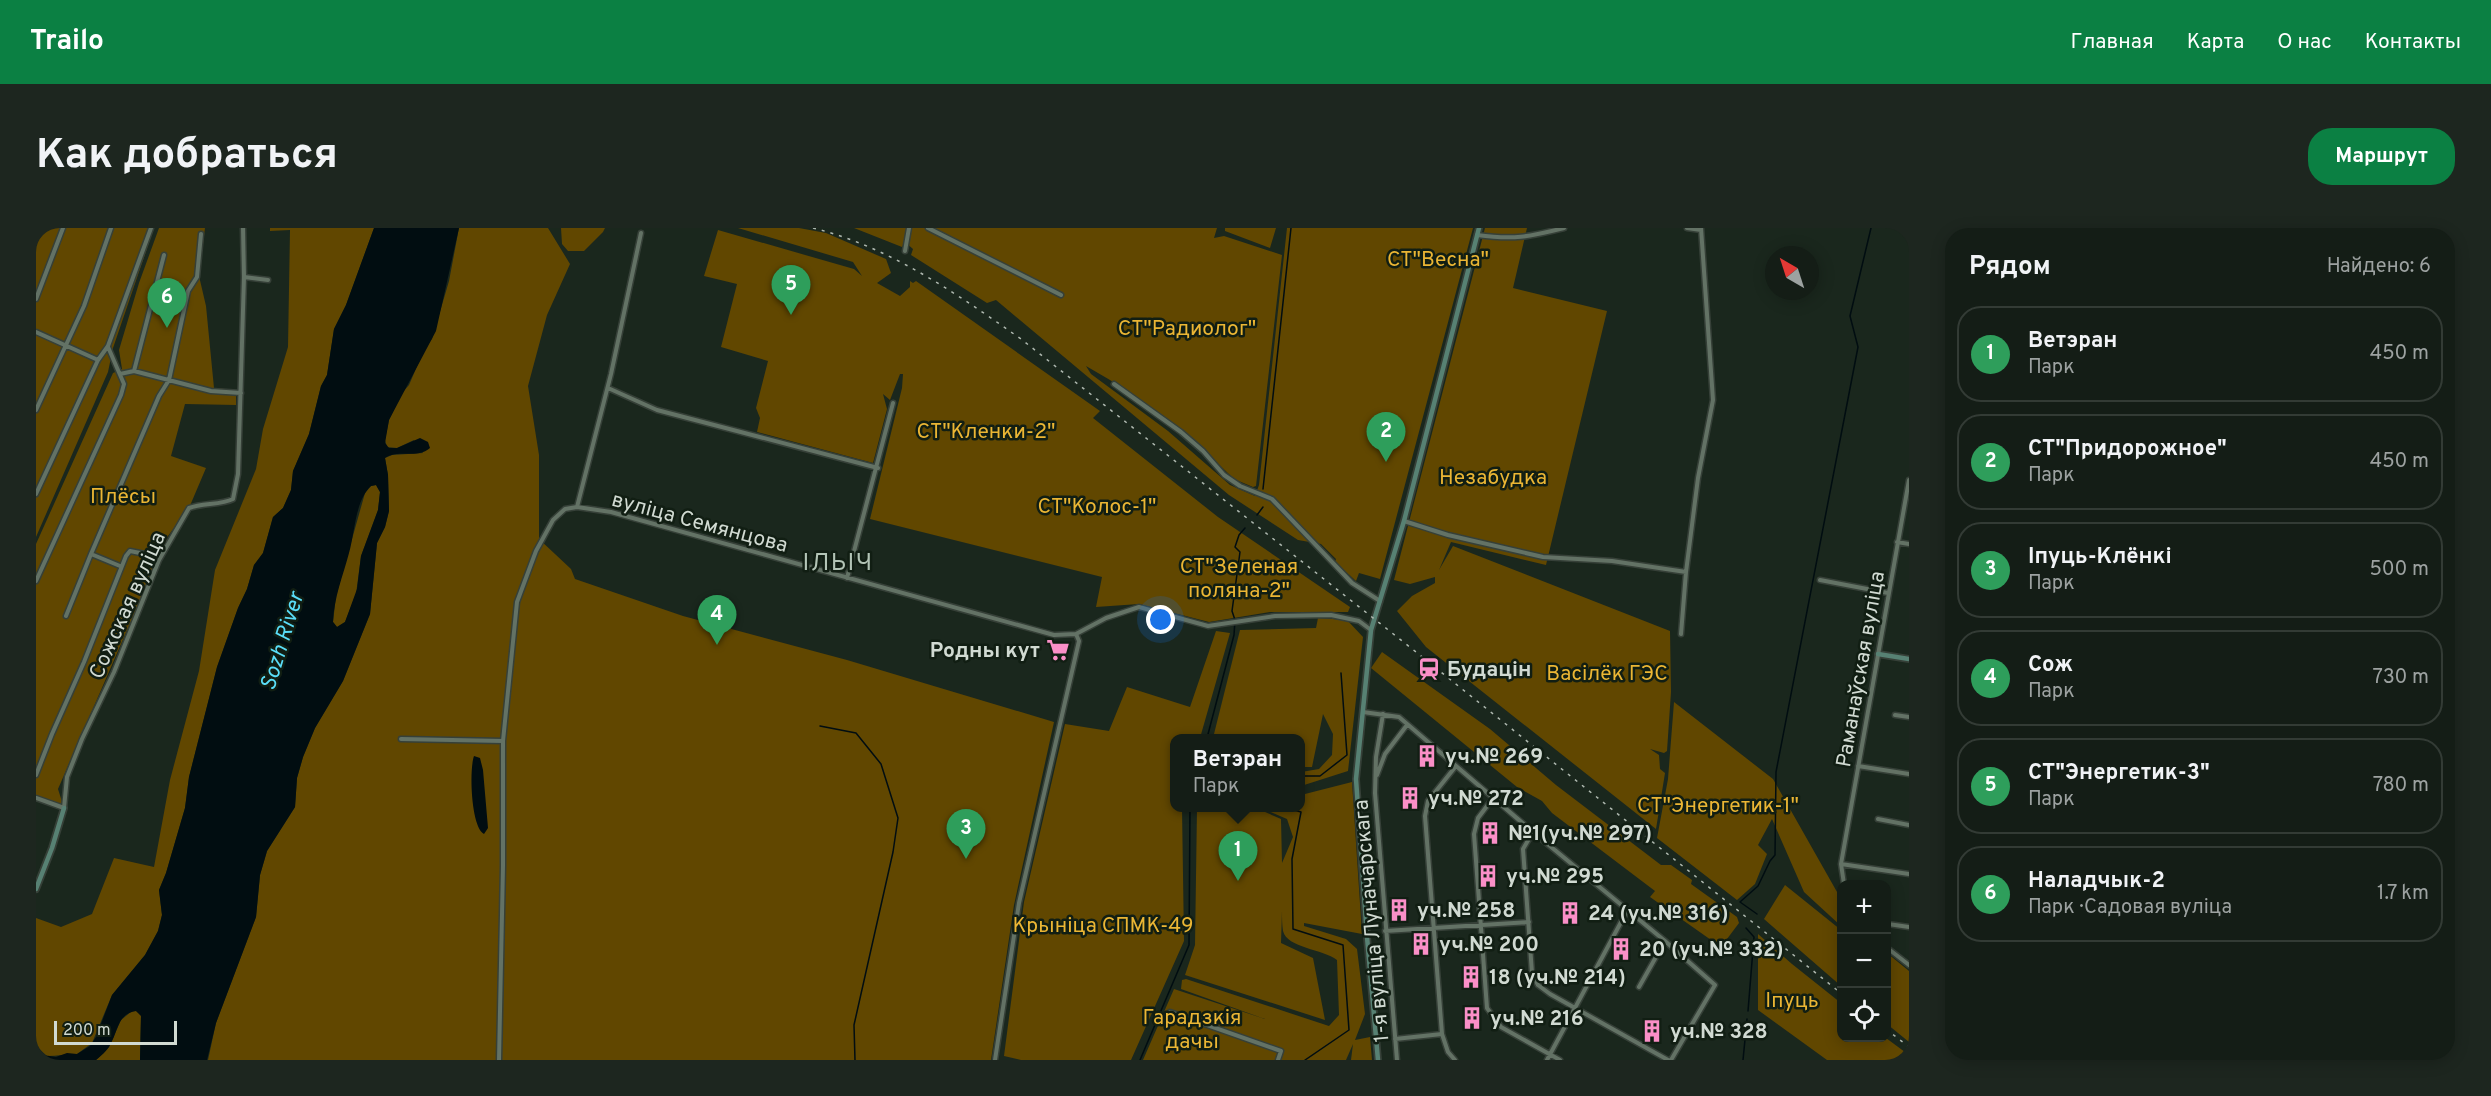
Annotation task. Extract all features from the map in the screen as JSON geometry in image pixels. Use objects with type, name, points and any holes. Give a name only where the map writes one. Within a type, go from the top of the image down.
[{"type":"street","points":[[36,299],[63,228]]},
{"type":"street","points":[[36,410],[84,306],[111,228]]},
{"type":"street","points":[[36,494],[98,360],[108,346],[151,228]]},
{"type":"street","points":[[905,250],[909,228]]},
{"type":"street","points":[[928,228],[1061,295]]},
{"type":"street","points":[[1378,1060],[1356,779],[1371,630],[1404,521],[1479,228]]},
{"type":"street","points":[[1477,235],[1508,239],[1522,238],[1564,228]]},
{"type":"street","points":[[1681,634],[1698,478],[1713,400],[1701,229],[1687,228]]},
{"type":"street","name":"Сожская вуліца","points":[[64,808],[67,777],[160,557],[189,508],[234,499],[238,474],[244,277],[243,230]]},
{"type":"street","points":[[499,1060],[503,741],[517,602],[539,544],[553,520],[565,509],[577,507],[608,388],[641,233]]},
{"type":"street","points":[[66,616],[159,396],[170,380],[188,291],[196,277],[201,234]]},
{"type":"street","points":[[134,371],[164,255]]},
{"type":"street","points":[[244,277],[268,280]]},
{"type":"street","points":[[36,332],[98,360]]},
{"type":"street","points":[[36,581],[121,395],[124,384],[108,346]]},
{"type":"street","points":[[120,374],[134,371],[211,391],[240,393]]},
{"type":"street","points":[[1114,384],[1181,432],[1203,451],[1224,475],[1240,486],[1272,500],[1353,583],[1380,601]]},
{"type":"street","points":[[608,388],[657,410],[878,468]]},
{"type":"street","points":[[847,578],[878,468],[893,404]]},
{"type":"street","name":"Раманаўская вуліца","points":[[1843,880],[1841,864],[1909,480]]},
{"type":"street","name":"вуліца Семянцова","points":[[577,507],[611,512],[1054,635],[1076,634]]},
{"type":"street","points":[[1404,521],[1449,535],[1543,557],[1612,561],[1686,572]]},
{"type":"street","points":[[1898,542],[1909,544]]},
{"type":"street","points":[[36,775],[84,662],[120,567],[130,551],[160,557]]},
{"type":"street","points":[[91,554],[120,567]]},
{"type":"street","points":[[1820,580],[1888,593]]},
{"type":"street","points":[[995,1060],[1019,903],[1079,642],[1076,634],[1106,618],[1139,606],[1202,625],[1235,623],[1275,616],[1331,615],[1359,621],[1371,630]]},
{"type":"street","points":[[1878,654],[1909,659]]},
{"type":"street","points":[[1364,712],[1397,716],[1715,985],[1670,1060],[1544,990],[1534,979],[1523,849],[1533,832]]},
{"type":"street","name":"1-я вуліца Луначарскага","points":[[1383,714],[1376,757],[1376,780],[1385,931],[1397,1060]]},
{"type":"street","points":[[1894,715],[1909,717]]},
{"type":"street","points":[[1376,780],[1385,754],[1407,725]]},
{"type":"street","points":[[401,739],[503,741]]},
{"type":"street","points":[[1455,1060],[1448,1052],[1442,1034],[1425,816],[1428,801],[1456,766]]},
{"type":"street","points":[[1858,766],[1909,774]]},
{"type":"street","points":[[36,798],[64,808],[36,889]]},
{"type":"street","points":[[1494,798],[1478,818],[1474,834],[1485,1000],[1491,1016],[1501,1027],[1560,1060]]},
{"type":"street","points":[[1878,819],[1909,825]]},
{"type":"street","points":[[1841,864],[1909,874]]},
{"type":"street","points":[[1547,1060],[1627,911]]},
{"type":"street","points":[[1385,931],[1529,922]]},
{"type":"street","points":[[1891,924],[1909,927]]},
{"type":"street","points":[[1639,987],[1665,941]]},
{"type":"street","points":[[1891,950],[1909,965]]},
{"type":"street","points":[[1170,1012],[1281,1051],[1278,1060]]},
{"type":"street","points":[[1395,1039],[1442,1034]]},
{"type":"green space","points":[[36,228],[154,228],[113,348],[108,372],[36,537]]},
{"type":"green space","name":"Плёсы","points":[[159,228],[205,228],[199,276],[206,306],[214,388],[236,390],[236,405],[185,404],[171,456],[206,468],[189,508],[168,536],[58,789],[64,808],[36,799],[36,544],[113,373],[122,369],[119,350],[139,283]]},
{"type":"green space","points":[[270,228],[374,228],[346,305],[334,329],[327,375],[321,386],[309,434],[293,471],[291,490],[283,508],[273,517],[263,553],[254,565],[217,667],[189,777],[185,808],[159,890],[162,915],[158,931],[145,955],[112,995],[92,1043],[77,1054],[47,1056],[36,1046],[36,918],[61,927],[92,914],[114,858],[154,867],[170,780],[199,671],[215,570],[256,469],[263,429],[288,347],[290,230],[270,231]]},
{"type":"green space","points":[[459,228],[548,228],[570,264],[547,315],[528,386],[539,455],[539,539],[571,569],[575,579],[683,616],[847,660],[1054,722],[1014,905],[991,1060],[208,1060],[216,1023],[256,917],[260,875],[267,851],[295,807],[297,778],[303,757],[315,728],[343,681],[370,614],[377,543],[385,527],[389,511],[385,458],[392,455],[423,453],[414,440],[397,448],[387,447],[385,440],[389,420],[402,393],[409,385],[424,350],[432,339],[449,281]]},
{"type":"green space","points":[[561,228],[605,228],[584,251],[568,251],[562,244]]},
{"type":"green space","points":[[738,228],[799,228],[826,233],[886,259],[891,273],[877,283],[900,296],[910,287],[910,281],[913,283],[916,281],[1100,411],[1093,418],[1218,517],[1350,607],[1348,612],[1270,612],[1209,622],[1139,604],[1096,607],[1102,577],[870,519],[902,388],[903,374],[900,374],[890,400],[883,394],[887,409],[873,463],[757,432],[760,418],[756,408],[768,361],[721,347],[737,284],[704,276],[718,230],[854,269],[862,276],[853,262]]},
{"type":"green space","points":[[854,228],[1217,228],[1214,238],[1224,236],[1282,255],[1256,486],[1253,487],[1234,479],[1184,431],[1086,366],[1091,374],[1168,431],[1230,485],[1255,496],[1259,485],[1287,228],[1473,228],[1380,579],[1359,573],[1356,581],[1335,562],[1336,559],[1321,544],[1298,540],[1229,495],[996,300],[987,303],[911,255],[913,249],[905,242],[902,247]]},
{"type":"green space","points":[[1225,228],[1276,228],[1270,248],[1225,231]]},
{"type":"green space","points":[[1485,228],[1527,228],[1513,288],[1607,311],[1546,565],[1451,542],[1439,570],[1453,546],[1670,631],[1671,692],[1667,751],[1664,753],[1650,749],[1659,755],[1660,769],[1665,773],[1656,829],[1426,647],[1397,611],[1412,596],[1435,583],[1435,577],[1410,584],[1394,580]]},
{"type":"green space","points":[[376,485],[380,492],[378,510],[361,556],[356,594],[345,622],[337,627],[333,622],[336,596],[365,493],[371,486]]},
{"type":"green space","points":[[1318,618],[1347,620],[1363,637],[1348,771],[1305,785],[1305,771],[1319,769],[1332,755],[1333,734],[1323,714],[1312,767],[1305,767],[1305,734],[1214,734],[1240,630],[1316,628]]},
{"type":"green space","name":"Крыніца СПМК-49","points":[[1216,631],[1230,633],[1201,734],[1170,734],[1170,812],[1182,812],[1184,941],[1131,1060],[1021,1060],[1004,1056],[1024,902],[1065,724],[1109,731],[1127,687],[1190,707]]},
{"type":"green space","points":[[1382,652],[1490,729],[1556,785],[1661,865],[1671,865],[1692,880],[1691,884],[1737,917],[1739,923],[1721,947],[1650,897],[1655,891],[1552,813],[1542,801],[1517,787],[1371,668]]},
{"type":"green space","name":"СТ\"Энергетик-1\"","points":[[1674,702],[1773,779],[1837,892],[1837,922],[1804,892],[1772,819],[1758,845],[1767,854],[1755,884],[1737,900],[1657,838],[1668,779]]},
{"type":"green space","name":"Гарадзкія дачы","points":[[1352,782],[1362,934],[1304,923],[1304,926],[1346,939],[1357,949],[1365,1014],[1355,1040],[1370,1037],[1372,1060],[1351,1060],[1353,1044],[1346,1060],[1143,1060],[1174,989],[1265,1019],[1181,989],[1182,980],[1186,979],[1329,1026],[1339,1015],[1337,960],[1298,945],[1286,937],[1283,931],[1282,911],[1281,943],[1313,958],[1325,1020],[1185,975],[1195,945],[1197,812],[1265,812],[1281,819],[1282,863],[1293,837],[1287,819],[1270,812],[1305,812],[1305,794]]},
{"type":"green space","name":"Іпуць","points":[[1785,885],[1837,927],[1837,983],[1764,919]]},
{"type":"green space","name":"Іпуць","points":[[1758,934],[1837,1000],[1837,1042],[1891,1042],[1909,1055],[1909,1060],[1827,1060],[1758,1010]]},
{"type":"green space","points":[[1891,956],[1909,971],[1909,1042],[1891,1027]]},
{"type":"green space","points":[[132,1011],[141,1014],[140,1060],[96,1060],[109,1047],[121,1020]]},
{"type":"water","name":"Sozh River","points":[[374,228],[459,228],[436,331],[389,420],[385,443],[389,448],[397,448],[420,438],[428,442],[430,448],[420,453],[395,454],[385,458],[389,511],[385,527],[377,543],[370,614],[343,681],[315,728],[303,757],[297,778],[295,807],[267,851],[260,875],[256,917],[216,1023],[207,1060],[140,1060],[141,1016],[136,1011],[125,1016],[109,1047],[96,1060],[36,1060],[36,1046],[43,1055],[56,1057],[67,1053],[77,1054],[90,1046],[96,1037],[112,995],[145,955],[158,931],[162,915],[159,890],[185,808],[189,777],[217,667],[254,565],[263,553],[273,517],[283,508],[291,490],[293,471],[309,434],[321,386],[327,375],[334,329],[346,305]],"holes":[[[376,485],[380,492],[378,510],[361,556],[357,589],[345,622],[337,627],[333,622],[335,604],[359,508],[371,486]]]},
{"type":"water","points":[[474,756],[480,758],[483,770],[488,828],[484,834],[476,821],[474,810],[472,763]]},
{"type":"waterway","points":[[1263,489],[1291,228]]},
{"type":"waterway","points":[[1757,914],[1740,902],[1758,886],[1775,855],[1776,772],[1858,347],[1850,316],[1871,228]]},
{"type":"waterway","points":[[1257,515],[1263,507]]},
{"type":"waterway","points":[[1208,734],[1234,635],[1235,620],[1232,611],[1240,552],[1235,547],[1239,535],[1245,528]]},
{"type":"waterway","points":[[1305,776],[1320,776],[1347,755],[1341,673]]},
{"type":"waterway","points":[[820,726],[856,733],[881,764],[898,818],[893,852],[854,1025],[855,1060]]},
{"type":"waterway","points":[[1140,1060],[1189,945],[1190,812]]},
{"type":"waterway","points":[[1301,812],[1292,859],[1293,929],[1343,945],[1349,1030],[1305,1060]]},
{"type":"waterway","points":[[1746,928],[1754,937],[1748,1011]]},
{"type":"waterway","points":[[1743,1060],[1747,1019]]},
{"type":"railway","points":[[813,228],[841,236],[896,260],[947,289],[1021,339],[1837,990]]},
{"type":"railway","points":[[1891,1033],[1909,1047]]},
{"type":"place","name":"СТ\"Энергетик-3\"","points":[[791,315]]},
{"type":"place","name":"Наладчык-2","points":[[167,328]]},
{"type":"place","name":"СТ\"Придорожное\"","points":[[1386,462]]},
{"type":"place","name":"Сож","points":[[717,645]]},
{"type":"place","name":"Родны кут","points":[[1058,650]]},
{"type":"place","name":"Будацін","points":[[1429,669]]},
{"type":"place","name":"уч.№ 269","points":[[1427,756]]},
{"type":"place","name":"уч.№ 272","points":[[1410,798]]},
{"type":"place","name":"№1(уч.№ 297)","points":[[1490,833]]},
{"type":"place","name":"Іпуць-Клёнкі","points":[[966,859]]},
{"type":"place","name":"уч.№ 295","points":[[1488,876]]},
{"type":"place","name":"Ветэран","points":[[1238,881]]},
{"type":"place","name":"уч.№ 258","points":[[1399,910]]},
{"type":"place","name":"24 (уч.№ 316)","points":[[1570,913]]},
{"type":"place","name":"уч.№ 200","points":[[1421,944]]},
{"type":"place","name":"20 (уч.№ 332)","points":[[1621,949]]},
{"type":"place","name":"18 (уч.№ 214)","points":[[1471,977]]},
{"type":"place","name":"уч.№ 216","points":[[1472,1018]]},
{"type":"place","name":"уч.№ 328","points":[[1652,1031]]},
{"type":"district","name":"ІЛЬІЧ","points":[[838,562]]},
{"type":"park label","name":"СТ\"Весна\"","points":[[1438,259]]},
{"type":"park label","name":"СТ\"Радиолог\"","points":[[1187,328]]},
{"type":"park label","name":"СТ\"Кленки-2\"","points":[[986,431]]},
{"type":"park label","name":"Незабудка","points":[[1493,477]]},
{"type":"park label","name":"СТ\"Колос-1\"","points":[[1097,506]]},
{"type":"park label","name":"СТ\"Зеленая поляна-2\"","points":[[1239,578]]},
{"type":"park label","name":"Васілёк ГЭС","points":[[1607,673]]}]
